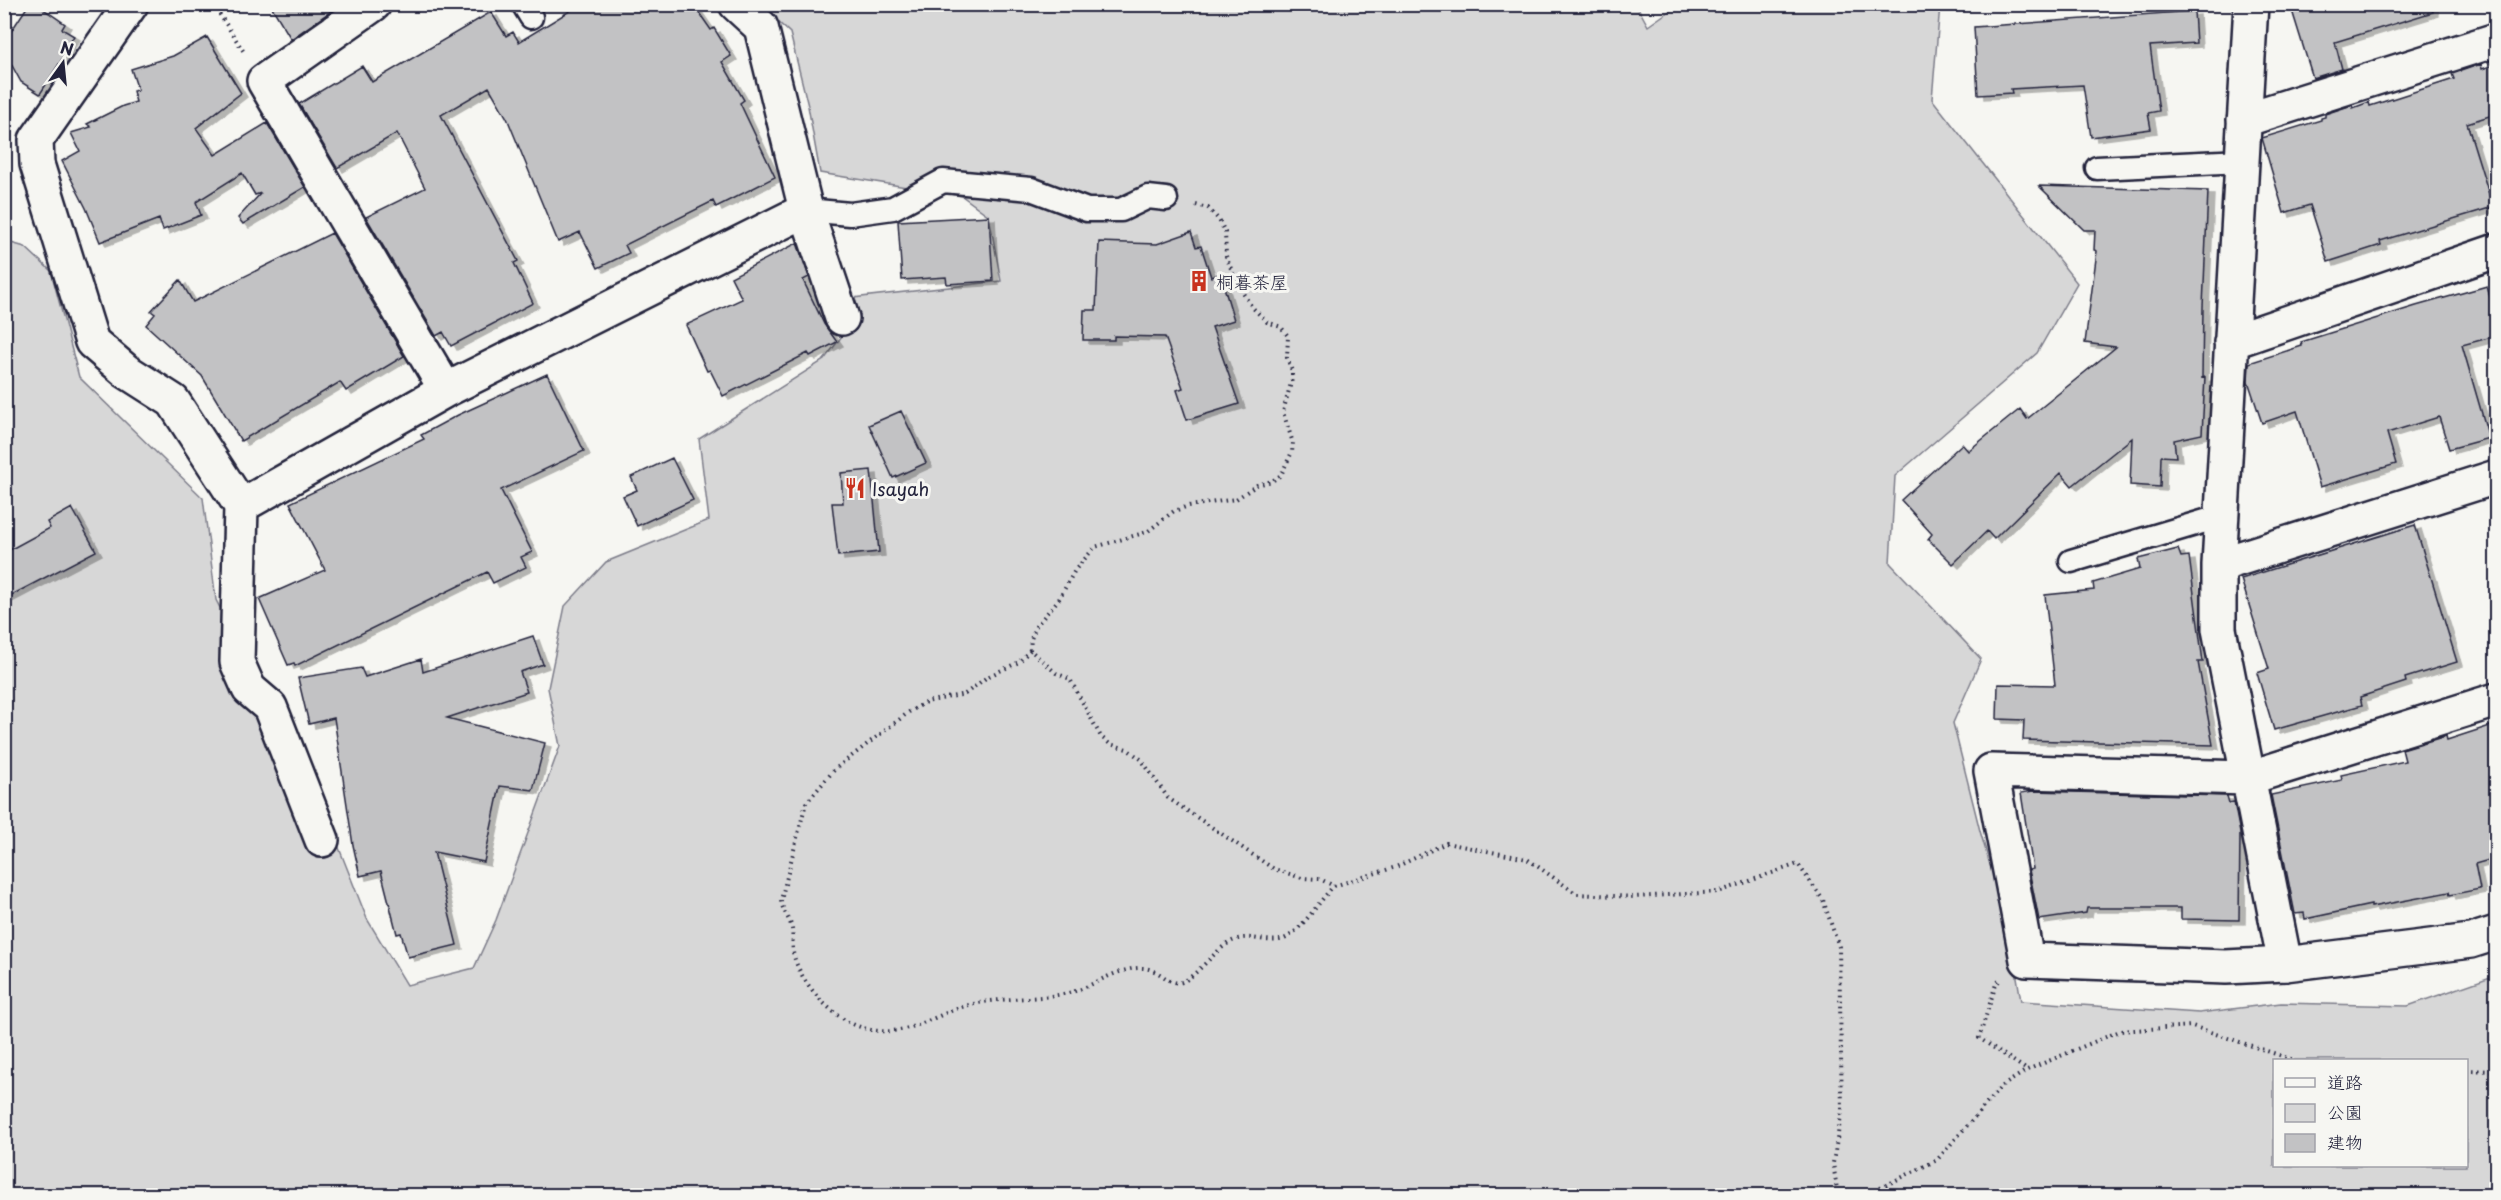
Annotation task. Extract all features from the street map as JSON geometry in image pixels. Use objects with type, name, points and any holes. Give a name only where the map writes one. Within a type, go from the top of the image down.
[{"type":"street","points":[[131,4],[36,140],[37,164],[92,342],[126,371],[173,401],[241,506],[237,662],[249,689],[270,707],[322,840]]},
{"type":"street","points":[[374,4],[264,81],[446,390]]},
{"type":"street","points":[[736,4],[761,27],[806,210],[842,318]]},
{"type":"street","points":[[2251,4],[2219,565],[2219,629],[2285,964]]},
{"type":"street","points":[[2244,120],[2496,40]]},
{"type":"street","points":[[241,506],[446,390],[806,210]]},
{"type":"street","points":[[2231,342],[2496,251]]},
{"type":"street","points":[[2219,565],[2496,477]]},
{"type":"street","points":[[2496,700],[2248,778],[1990,771],[2027,960],[2226,967],[2285,964],[2472,941],[2496,933]]},
{"type":"lane","points":[[2097,168],[2242,161]]},
{"type":"lane","points":[[806,210],[850,214],[892,208],[943,182],[1031,189],[1087,210],[1121,210],[1148,197],[1166,199]]},
{"type":"lane","points":[[2071,561],[2222,516]]},
{"type":"path","points":[[213,4],[264,81]]},
{"type":"path","points":[[1166,199],[1209,208],[1220,220],[1225,232],[1226,256],[1237,284],[1252,307],[1267,322],[1281,327],[1288,336],[1287,358],[1292,371],[1292,379],[1283,412],[1293,443],[1292,453],[1281,475],[1272,482],[1257,485],[1236,499],[1189,506],[1174,511],[1147,532],[1095,547],[1075,570],[1059,599],[1036,626],[1030,650],[1018,662],[987,677],[965,694],[926,702],[888,726],[835,769],[806,803],[781,900],[782,910],[792,929],[793,953],[798,967],[815,995],[827,1007],[860,1027],[896,1031],[918,1026],[972,1004],[1066,994],[1123,971],[1141,967],[1154,971],[1172,982],[1181,982],[1190,978],[1229,943],[1243,937],[1280,940],[1289,937],[1334,886],[1396,867],[1446,843],[1527,859],[1577,894],[1635,897],[1718,892],[1798,864],[1823,900],[1839,947],[1842,1110],[1833,1163],[1838,1196]]},
{"type":"path","points":[[1030,650],[1056,673],[1070,679],[1101,737],[1110,744],[1127,749],[1141,759],[1168,798],[1274,869],[1302,878],[1320,879],[1334,886]]},
{"type":"path","points":[[1996,984],[1979,1038],[2027,1070]]},
{"type":"path","points":[[1864,1196],[1937,1160],[2001,1087],[2027,1070],[2120,1031],[2192,1026],[2291,1059]]},
{"type":"path","points":[[2468,1070],[2496,1071]]},
{"type":"green space","points":[[1636,4],[1648,26],[1678,5],[1940,5],[1932,99],[2077,283],[2037,353],[1895,476],[1890,563],[1981,659],[1953,723],[1980,831],[2009,929],[2021,1001],[2199,1013],[2281,1003],[2408,1006],[2496,975],[2496,1195],[5,1195],[4,241],[25,247],[51,271],[79,377],[203,498],[216,600],[270,707],[306,764],[367,919],[407,985],[474,968],[496,920],[560,746],[548,688],[565,606],[606,562],[709,520],[699,439],[824,360],[857,316],[853,298],[1001,281],[989,216],[962,196],[820,173],[808,106],[790,33],[760,5]]},
{"type":"building","points":[[29,4],[36,4],[65,24],[62,29],[74,36],[68,45],[70,47],[40,94],[21,82],[4,51],[4,42]]},
{"type":"building","points":[[270,4],[341,4],[291,39]]},
{"type":"building","points":[[581,4],[693,4],[711,30],[714,28],[731,56],[722,62],[744,100],[740,103],[775,177],[716,207],[713,201],[625,245],[629,253],[598,268],[580,232],[558,242],[507,118],[489,87],[441,115],[518,261],[514,263],[533,303],[451,346],[443,332],[436,336],[366,217],[425,188],[397,133],[337,168],[299,104],[362,66],[372,82],[491,12],[506,36],[513,32],[519,42]]},
{"type":"building","points":[[2290,4],[2432,4],[2433,12],[2335,42],[2342,69],[2313,78]]},
{"type":"building","points":[[2194,11],[2196,43],[2150,46],[2159,111],[2148,113],[2151,129],[2091,137],[2083,85],[2011,89],[2012,93],[1978,95],[1974,27]]},
{"type":"building","points":[[207,37],[241,93],[196,128],[215,155],[267,123],[305,187],[243,224],[238,218],[261,193],[255,195],[242,173],[196,202],[201,215],[163,230],[159,219],[100,242],[62,161],[80,151],[71,133],[91,127],[87,124],[136,102],[133,91],[138,90],[131,69],[173,56]]},
{"type":"building","points":[[2481,64],[2482,69],[2496,64],[2496,114],[2467,123],[2493,207],[2380,241],[2381,245],[2328,262],[2310,205],[2284,213],[2262,138],[2321,120],[2325,114],[2352,105],[2353,108],[2369,102],[2370,106],[2454,79],[2452,74]]},
{"type":"building","points":[[2039,186],[2208,191],[2203,307],[2202,378],[2205,377],[2202,434],[2174,440],[2176,457],[2161,456],[2160,487],[2130,485],[2132,438],[2072,486],[2061,473],[1994,539],[1987,531],[1953,564],[1928,539],[1932,534],[1901,500],[1962,444],[1968,451],[2020,409],[2027,419],[2116,347],[2085,343],[2097,251],[2094,250],[2095,230],[2084,230]]},
{"type":"building","points":[[989,216],[993,281],[947,284],[946,277],[902,280],[898,221]]},
{"type":"building","points":[[1191,232],[1196,247],[1201,246],[1211,277],[1220,274],[1234,320],[1212,327],[1239,404],[1187,420],[1177,390],[1183,388],[1165,337],[1114,336],[1114,340],[1083,340],[1084,310],[1096,310],[1099,242],[1157,244]]},
{"type":"building","points":[[332,233],[404,356],[346,391],[340,382],[241,441],[202,376],[146,325],[155,314],[151,311],[180,280],[193,302]]},
{"type":"building","points":[[797,243],[809,277],[803,280],[824,324],[837,342],[810,356],[808,353],[723,396],[710,370],[707,371],[686,325],[742,299],[731,277]]},
{"type":"building","points":[[2487,286],[2496,320],[2496,336],[2462,345],[2489,438],[2449,449],[2439,417],[2387,433],[2396,464],[2320,487],[2297,411],[2262,423],[2248,381],[2249,363],[2302,346],[2301,342]]},
{"type":"building","points":[[547,374],[584,451],[501,490],[532,552],[521,557],[526,567],[493,583],[487,572],[295,666],[294,663],[288,665],[259,599],[325,570],[290,503],[424,439],[421,435],[458,415]]},
{"type":"building","points":[[901,411],[926,463],[893,478],[869,425]]},
{"type":"building","points":[[672,458],[693,500],[637,526],[623,496],[637,490],[631,477]]},
{"type":"building","points":[[871,470],[879,552],[838,556],[832,503],[843,503],[841,473]]},
{"type":"building","points":[[72,508],[96,551],[4,599],[4,553],[50,528],[47,522]]},
{"type":"building","points":[[2415,525],[2457,662],[2405,678],[2406,682],[2360,697],[2362,705],[2274,730],[2257,673],[2269,669],[2241,579]]},
{"type":"building","points":[[2178,549],[2181,557],[2189,556],[2203,662],[2198,662],[2213,745],[2023,740],[2024,720],[1997,719],[1998,684],[2055,685],[2045,595],[2094,590],[2093,583],[2140,569],[2138,559]]},
{"type":"building","points":[[533,636],[543,664],[520,672],[527,692],[447,718],[545,743],[533,790],[500,786],[484,862],[434,852],[457,945],[408,957],[401,933],[397,934],[381,871],[360,876],[353,845],[334,718],[309,724],[298,678],[361,668],[365,677],[421,659],[423,672]]},
{"type":"building","points":[[2496,724],[2496,858],[2475,864],[2480,889],[2450,895],[2449,892],[2371,907],[2371,905],[2305,919],[2304,913],[2295,914],[2271,795],[2342,780],[2341,775],[2405,761],[2402,749],[2446,736],[2447,740]]},
{"type":"building","points":[[2033,791],[2227,796],[2229,803],[2234,802],[2240,833],[2239,920],[2181,919],[2181,908],[2087,908],[2086,913],[2039,920],[2029,870],[2033,869],[2021,793]]},
{"type":"place","name":"桐暮茶屋","points":[[1199,281]]},
{"type":"place","name":"Isayah","points":[[855,488]]}]
